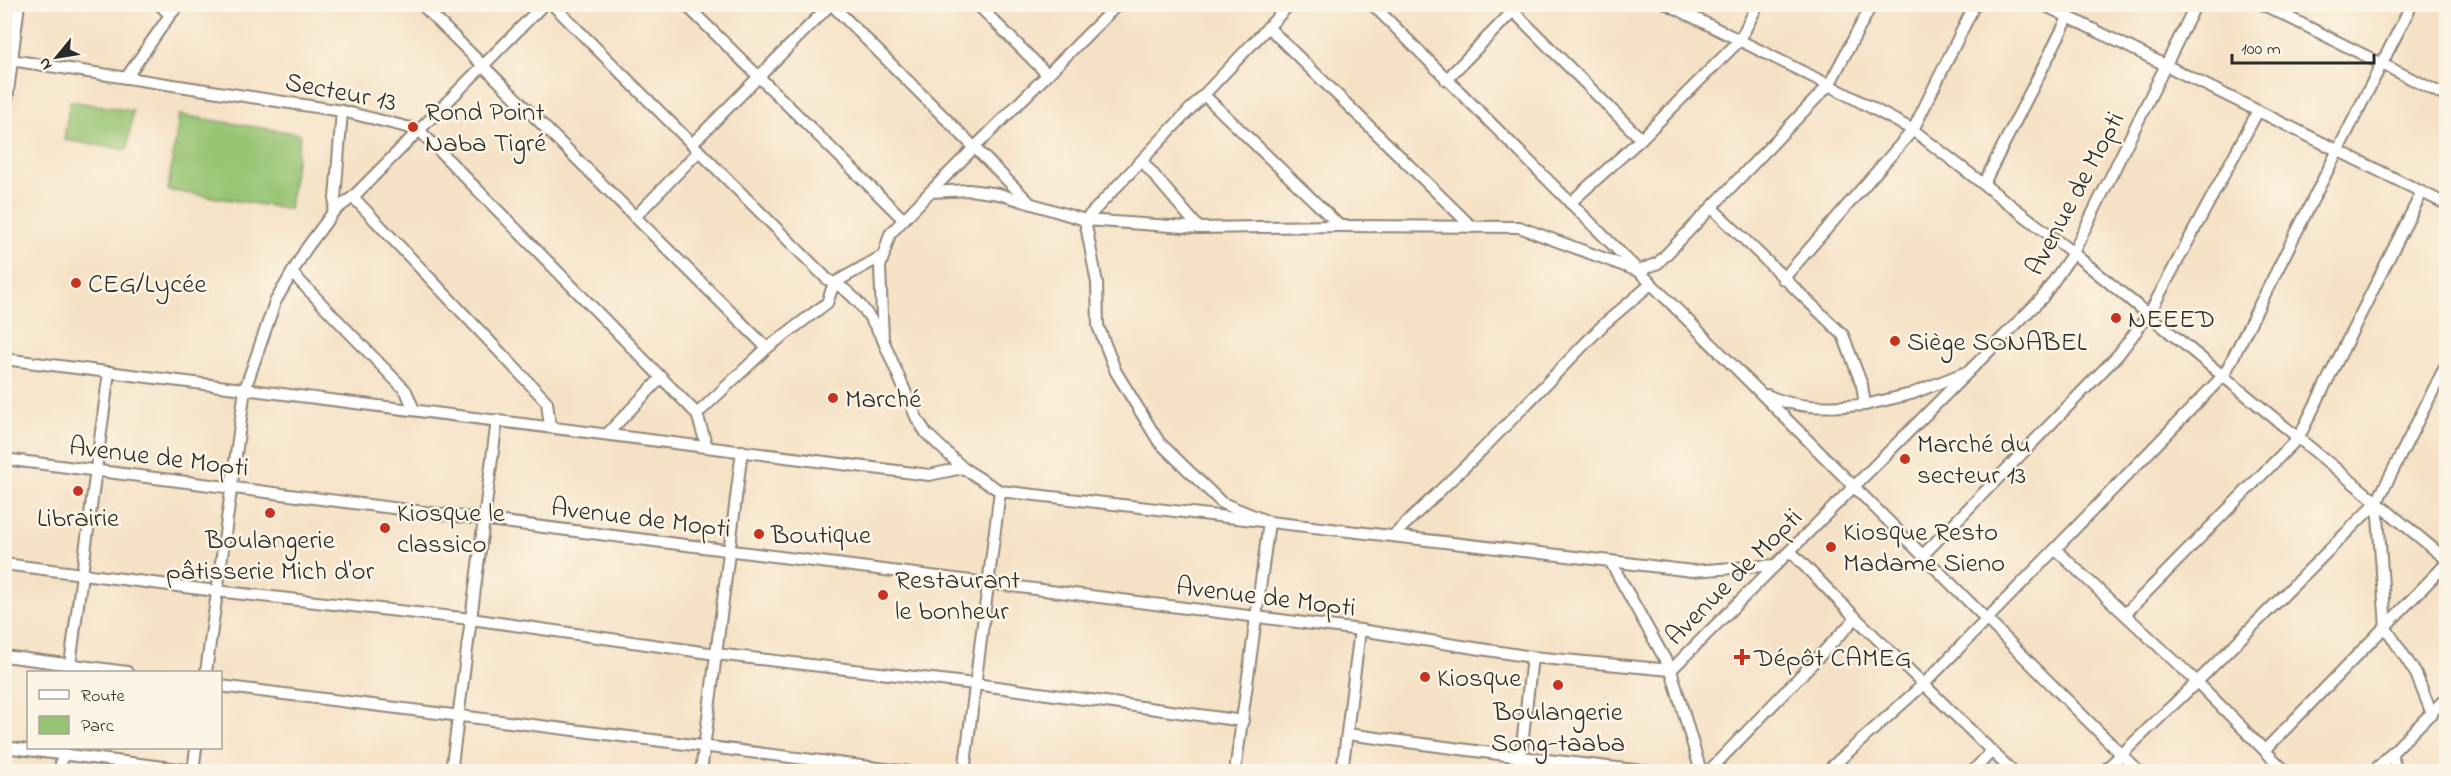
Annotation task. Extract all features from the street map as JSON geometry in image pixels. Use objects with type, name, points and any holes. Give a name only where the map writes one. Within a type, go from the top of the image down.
[{"type":"street","points":[[4,124],[8,60],[19,4]]},
{"type":"street","points":[[159,4],[170,15]]},
{"type":"street","points":[[126,78],[180,4]]},
{"type":"street","points":[[422,4],[766,348]]},
{"type":"street","points":[[206,671],[245,388],[275,302],[306,249],[334,211],[353,197],[544,4]]},
{"type":"street","points":[[552,4],[696,148],[870,316],[883,340],[917,419],[927,434],[963,468],[1000,491],[1692,571],[1776,565]]},
{"type":"street","points":[[685,4],[903,219]]},
{"type":"street","points":[[977,4],[1047,74]]},
{"type":"street","points":[[1085,220],[1290,4]]},
{"type":"street","points":[[1371,4],[2139,771]]},
{"type":"street","points":[[1667,4],[1913,130],[1984,183],[2149,314],[2446,559]]},
{"type":"street","points":[[1570,203],[1641,139],[1740,40],[1758,4]]},
{"type":"street","points":[[930,192],[969,190],[999,194],[1085,220],[1199,228],[1519,227],[1638,271],[1658,263],[1829,85],[1872,4]]},
{"type":"street","points":[[1783,279],[1913,130],[1975,4]]},
{"type":"street","points":[[2042,4],[2446,204]]},
{"type":"street","name":"Avenue de Mopti","points":[[4,459],[1360,630],[1532,657],[1671,670],[2042,298],[2073,253],[2196,4]]},
{"type":"street","points":[[2262,4],[2446,96]]},
{"type":"street","points":[[1826,771],[1925,683],[2224,375],[2412,4]]},
{"type":"street","points":[[635,217],[759,77],[831,5],[1030,204]]},
{"type":"street","points":[[883,340],[879,281],[890,234],[1114,6]]},
{"type":"street","points":[[1446,80],[1517,8],[1641,139]]},
{"type":"street","points":[[1984,183],[2068,18]]},
{"type":"street","points":[[1269,27],[1472,227]]},
{"type":"street","name":"Secteur 13","points":[[8,60],[342,111],[419,130],[697,414],[707,447]]},
{"type":"street","points":[[1205,96],[1340,226]]},
{"type":"street","points":[[334,211],[342,111]]},
{"type":"street","points":[[1923,555],[1977,497],[2118,355],[2149,314],[2258,111]]},
{"type":"street","points":[[1142,161],[1199,228]]},
{"type":"street","points":[[2125,614],[2299,437],[2422,192]]},
{"type":"street","points":[[353,197],[547,402],[550,427]]},
{"type":"street","points":[[1712,208],[1843,335],[1862,385],[1865,405]]},
{"type":"street","points":[[1085,220],[1097,283],[1098,326],[1116,372],[1159,442],[1222,503],[1269,522]]},
{"type":"street","points":[[697,414],[766,348],[828,303],[834,283],[884,255]]},
{"type":"street","points":[[292,273],[406,391],[414,410]]},
{"type":"street","points":[[1393,536],[1481,451],[1604,324],[1651,284]]},
{"type":"street","points":[[4,359],[929,475],[963,468]]},
{"type":"street","points":[[2103,771],[2197,682],[2377,502],[2446,365]]},
{"type":"street","points":[[70,668],[109,372]]},
{"type":"street","points":[[1758,391],[1779,401],[1821,408],[1865,405],[1911,394],[1969,372]]},
{"type":"street","points":[[607,434],[662,377]]},
{"type":"street","points":[[451,771],[497,420]]},
{"type":"street","points":[[701,771],[742,451]]},
{"type":"street","points":[[964,771],[1000,491]]},
{"type":"street","points":[[2377,502],[2386,628],[2416,674],[2432,714]]},
{"type":"street","points":[[1235,771],[1269,522]]},
{"type":"street","points":[[2056,550],[2197,682],[2286,771]]},
{"type":"street","points":[[1790,551],[2013,771]]},
{"type":"street","points":[[1610,561],[1671,670],[1701,771]]},
{"type":"street","points":[[4,564],[216,591],[471,618],[716,654],[975,684],[1242,721]]},
{"type":"street","points":[[2265,750],[2446,564]]},
{"type":"street","points":[[1708,771],[1856,618]]},
{"type":"street","points":[[1342,771],[1360,630]]},
{"type":"street","points":[[4,656],[70,668],[113,671]]},
{"type":"street","points":[[1519,771],[1532,657]]},
{"type":"street","points":[[222,686],[910,771]]},
{"type":"street","points":[[2373,771],[2446,698]]},
{"type":"street","points":[[1347,734],[1521,757],[1652,771]]},
{"type":"street","points":[[4,747],[27,749]]},
{"type":"street","points":[[34,749],[63,751],[196,771],[196,749]]},
{"type":"street","points":[[60,771],[63,751]]},
{"type":"street","points":[[1972,771],[1992,751]]},
{"type":"street","points":[[2391,753],[2397,771]]},
{"type":"green space","points":[[70,101],[133,111],[127,150],[64,140]]},
{"type":"green space","points":[[179,115],[300,134],[289,209],[168,190]]},
{"type":"place","name":"Rond Point Naba Tigré","points":[[413,127]]},
{"type":"place","name":"CEG/Lycée","points":[[76,283]]},
{"type":"place","name":"NEEED","points":[[2116,318]]},
{"type":"place","name":"Siège SONABEL","points":[[1895,341]]},
{"type":"place","name":"Marché","points":[[833,398]]},
{"type":"place","name":"Marché du secteur 13","points":[[1905,459]]},
{"type":"place","name":"Librairie","points":[[78,491]]},
{"type":"place","name":"Boulangerie pâtisserie Mich d'or","points":[[270,513]]},
{"type":"place","name":"Kiosque le classico","points":[[385,528]]},
{"type":"place","name":"Boutique","points":[[759,534]]},
{"type":"place","name":"Kiosque Resto Madame Sieno","points":[[1831,547]]},
{"type":"place","name":"Restaurant le bonheur","points":[[883,595]]},
{"type":"place","name":"Dépôt CAMEG","points":[[1742,657]]},
{"type":"place","name":"Kiosque","points":[[1425,677]]},
{"type":"place","name":"Boulangerie Song-taaba","points":[[1558,685]]}]
